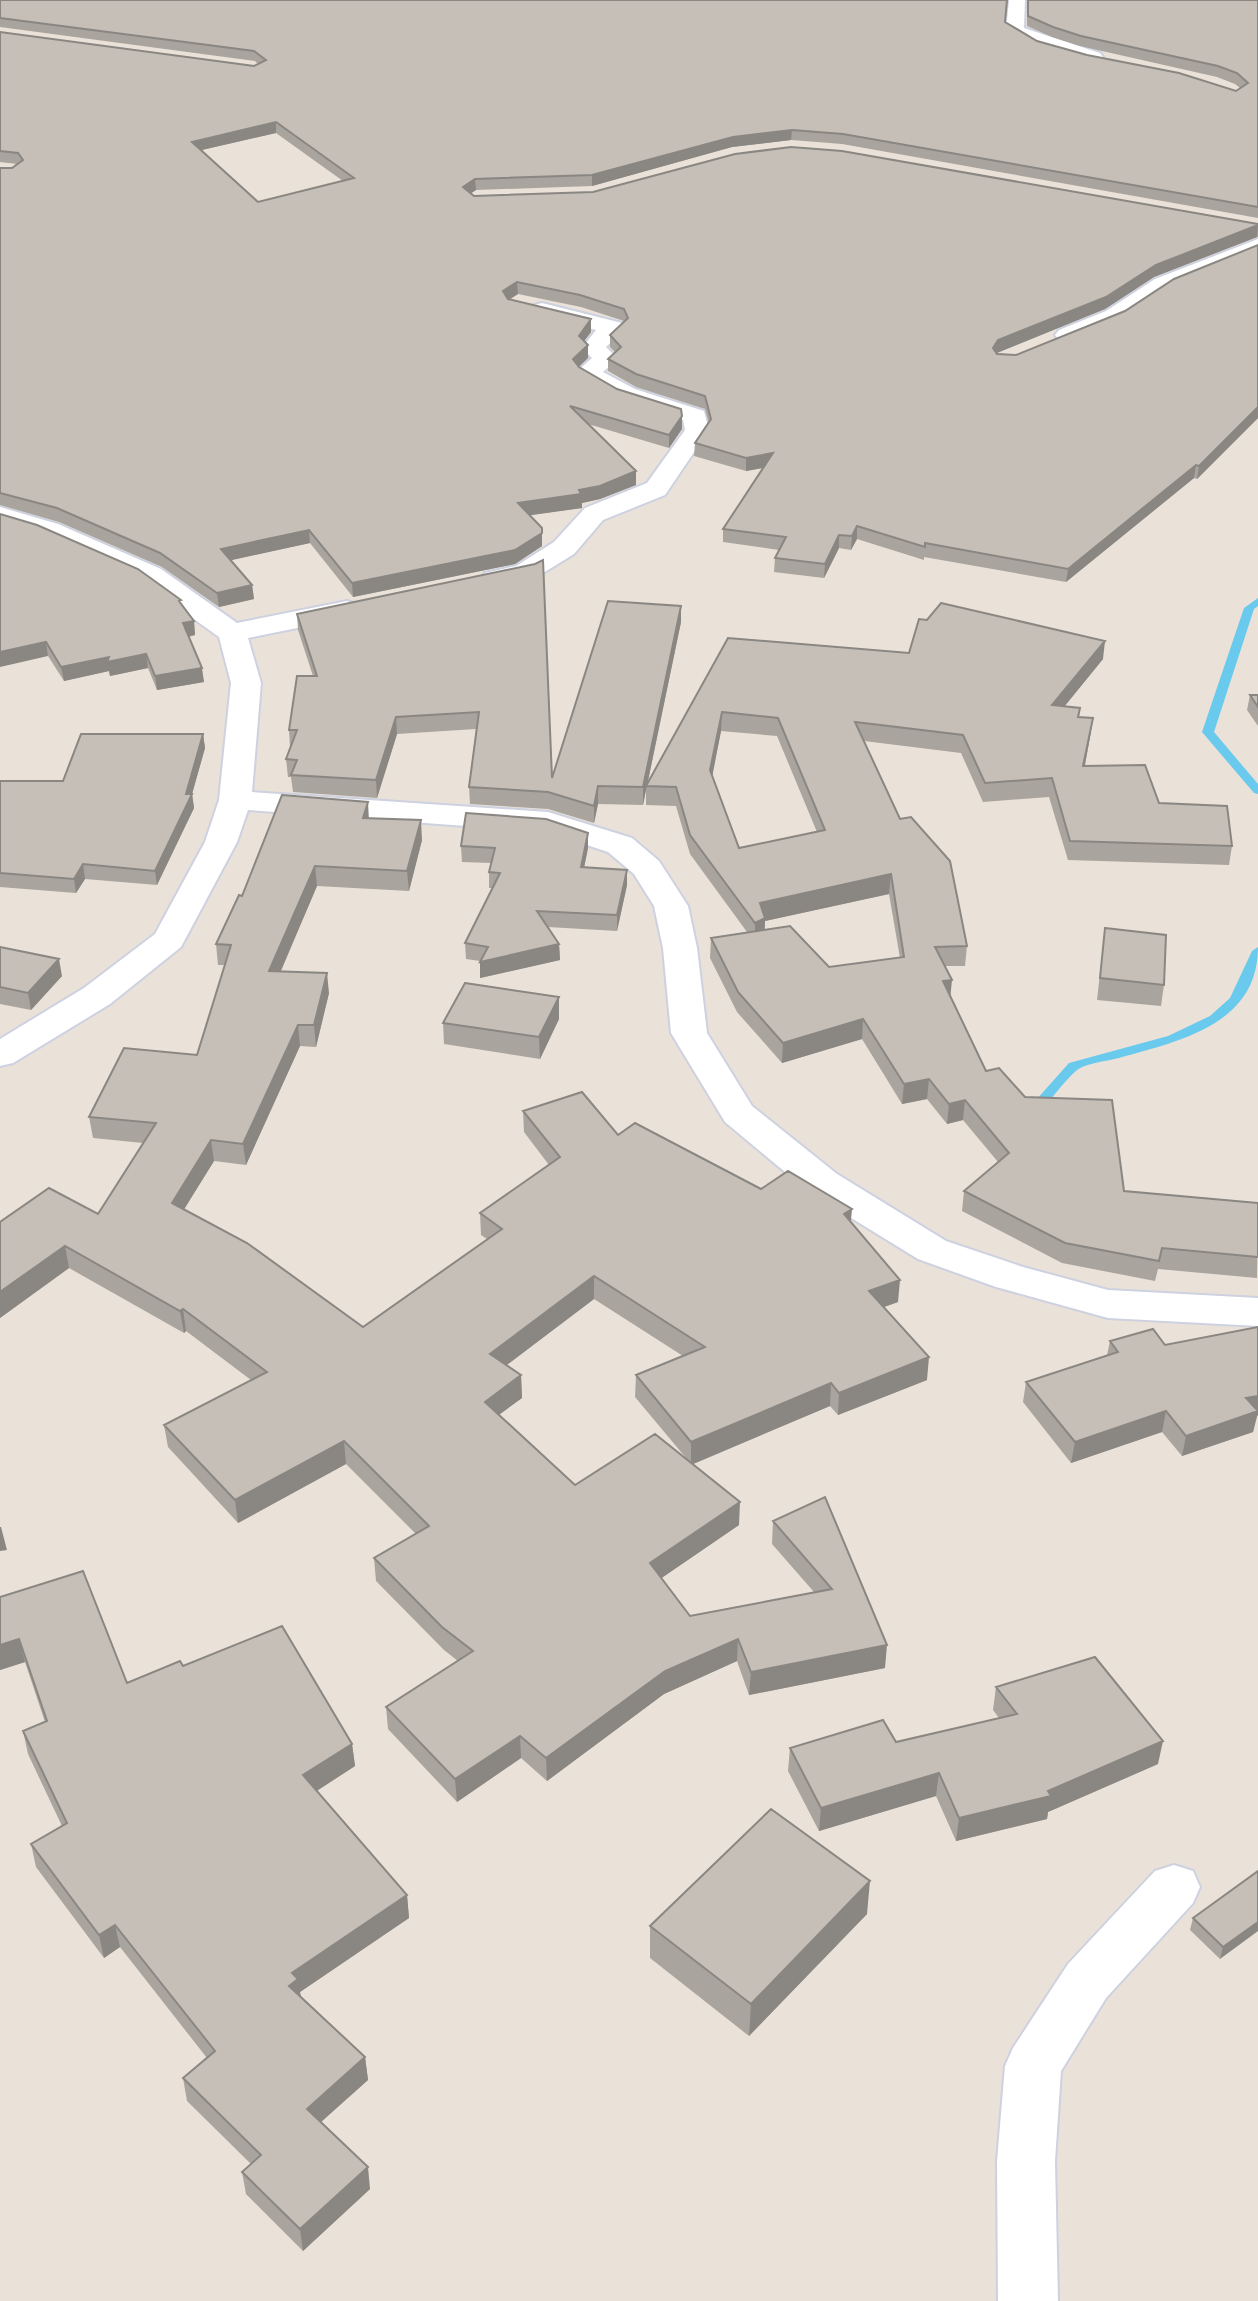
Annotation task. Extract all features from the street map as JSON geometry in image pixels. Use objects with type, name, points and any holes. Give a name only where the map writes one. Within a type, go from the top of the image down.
[{"type":"street","points":[[1017,0],[1015,30],[1034,40],[1110,62]]},
{"type":"street","points":[[1042,345],[1114,316],[1163,284],[1258,245]]},
{"type":"street","points":[[472,584],[525,572],[564,548],[594,514],[656,489],[696,430],[695,416],[606,387],[588,372],[606,359],[594,348],[600,337],[614,328],[580,317],[517,304]]},
{"type":"street","points":[[0,515],[49,530],[151,575],[232,633],[246,683],[243,740],[235,800],[221,842],[169,940],[97,996],[0,1055]]},
{"type":"street","points":[[232,633],[365,606]]},
{"type":"street","points":[[235,800],[548,822],[620,845],[646,868],[671,906],[680,948],[689,1033],[738,1114],[823,1183],[932,1250],[1010,1277],[1108,1304],[1258,1312]]},
{"type":"street","points":[[1028,2301],[1026,2161],[1034,2066],[1087,1981],[1174,1887]]},
{"type":"building","points":[[0,0],[1007,0],[1005,22],[1037,41],[1087,55],[1179,73],[1236,91],[1248,83],[1237,73],[1218,66],[1081,36],[1053,27],[1028,16],[1028,0],[1258,0],[1258,207],[843,134],[792,130],[733,137],[592,175],[475,179],[463,187],[474,196],[593,192],[735,154],[791,147],[842,151],[1258,224],[1156,265],[1106,297],[998,340],[993,348],[997,354],[1016,355],[1125,311],[1174,279],[1258,245],[1258,407],[1199,466],[1196,465],[1068,569],[925,543],[925,547],[857,526],[852,536],[839,535],[825,564],[775,558],[786,537],[723,529],[773,453],[746,458],[695,443],[711,419],[705,396],[636,374],[608,359],[621,347],[610,335],[628,318],[624,309],[580,295],[517,282],[503,291],[508,299],[591,319],[579,336],[588,345],[573,359],[579,367],[617,389],[681,409],[682,416],[669,435],[570,406],[636,471],[600,486],[579,490],[581,494],[518,503],[542,528],[542,533],[515,550],[352,583],[309,530],[221,549],[252,585],[217,593],[160,553],[57,508],[0,493],[0,168],[12,168],[23,160],[18,153],[0,151],[0,32],[254,66],[266,60],[254,51],[0,18]],"holes":[[[276,122],[354,178],[258,202],[192,142]]]},
{"type":"building","points":[[0,514],[37,525],[138,569],[181,600],[179,601],[194,621],[183,623],[202,668],[155,676],[146,654],[107,662],[109,657],[61,667],[46,642],[0,652]]},
{"type":"building","points":[[543,560],[552,778],[608,601],[681,606],[643,787],[598,786],[594,806],[548,792],[469,787],[479,712],[396,717],[376,780],[291,775],[297,760],[286,759],[297,730],[289,730],[297,676],[317,676],[297,614],[535,564]]},
{"type":"building","points":[[941,603],[1105,641],[1052,705],[1080,708],[1078,717],[1093,718],[1083,766],[1145,765],[1159,803],[1227,806],[1232,846],[1070,841],[1052,778],[985,783],[963,735],[855,722],[900,819],[911,817],[950,861],[967,946],[935,947],[952,980],[943,981],[986,1071],[999,1068],[1025,1097],[1112,1100],[1124,1191],[1258,1203],[1258,1257],[1162,1248],[1159,1261],[1065,1243],[964,1191],[1009,1153],[965,1100],[949,1104],[929,1079],[904,1084],[863,1019],[783,1043],[738,992],[711,938],[790,926],[829,967],[904,957],[891,874],[760,903],[765,918],[755,923],[690,835],[676,787],[646,786],[728,638],[909,653],[919,619],[927,620]],"holes":[[[722,712],[778,718],[825,830],[739,848],[710,770]]]},
{"type":"building","points":[[1250,695],[1258,695],[1258,707]]},
{"type":"building","points":[[81,734],[203,734],[186,794],[192,794],[155,871],[83,864],[74,879],[0,873],[0,781],[63,781]]},
{"type":"building","points":[[282,795],[368,802],[363,818],[421,820],[407,871],[315,866],[269,971],[327,973],[314,1025],[298,1025],[243,1144],[211,1140],[172,1203],[247,1243],[363,1327],[502,1229],[480,1213],[560,1157],[523,1111],[582,1092],[618,1135],[635,1123],[761,1189],[788,1171],[852,1209],[844,1214],[900,1280],[869,1291],[929,1357],[839,1393],[831,1383],[691,1442],[636,1375],[705,1347],[594,1276],[490,1354],[521,1375],[485,1402],[575,1485],[655,1434],[740,1502],[650,1563],[690,1616],[832,1589],[773,1521],[825,1497],[887,1645],[751,1672],[738,1639],[665,1671],[546,1758],[520,1736],[455,1779],[386,1707],[473,1651],[442,1627],[374,1558],[429,1526],[344,1441],[235,1500],[164,1425],[267,1372],[183,1309],[180,1311],[65,1246],[0,1292],[0,1222],[49,1188],[98,1214],[156,1123],[89,1117],[124,1048],[197,1055],[231,945],[216,944],[239,895],[242,896]]},
{"type":"building","points":[[466,813],[546,819],[588,833],[581,867],[627,870],[617,915],[537,911],[559,944],[480,962],[488,947],[465,943],[500,873],[489,872],[495,848],[461,846]]},
{"type":"building","points":[[1105,928],[1166,935],[1164,985],[1100,978]]},
{"type":"building","points":[[0,947],[59,959],[28,993],[0,987]]},
{"type":"building","points":[[465,983],[559,997],[539,1037],[443,1023]]},
{"type":"building","points":[[1258,1327],[1258,1396],[1246,1398],[1258,1411],[1186,1436],[1166,1411],[1075,1442],[1026,1382],[1118,1352],[1110,1341],[1153,1329],[1165,1345]]},
{"type":"building","points":[[83,1571],[127,1683],[180,1661],[183,1666],[282,1626],[352,1744],[303,1775],[407,1895],[292,1973],[298,1979],[289,1986],[365,2057],[307,2109],[368,2167],[300,2229],[242,2172],[261,2155],[183,2078],[215,2051],[115,1925],[99,1935],[31,1844],[67,1823],[23,1731],[47,1721],[19,1639],[0,1645],[0,1597]]},
{"type":"building","points":[[1095,1657],[1163,1741],[1048,1791],[1051,1796],[959,1818],[939,1773],[821,1808],[790,1748],[883,1720],[896,1742],[1017,1714],[996,1687]]},
{"type":"building","points":[[771,1809],[870,1881],[751,2004],[650,1926]]},
{"type":"building","points":[[1258,1871],[1258,1922],[1223,1947],[1193,1918]]},
{"type":"waterway","points":[[1258,601],[1249,608],[1208,732],[1258,791]]},
{"type":"waterway","points":[[1033,1112],[1074,1066],[1173,1039],[1215,1019],[1236,1000],[1258,951]]}]
